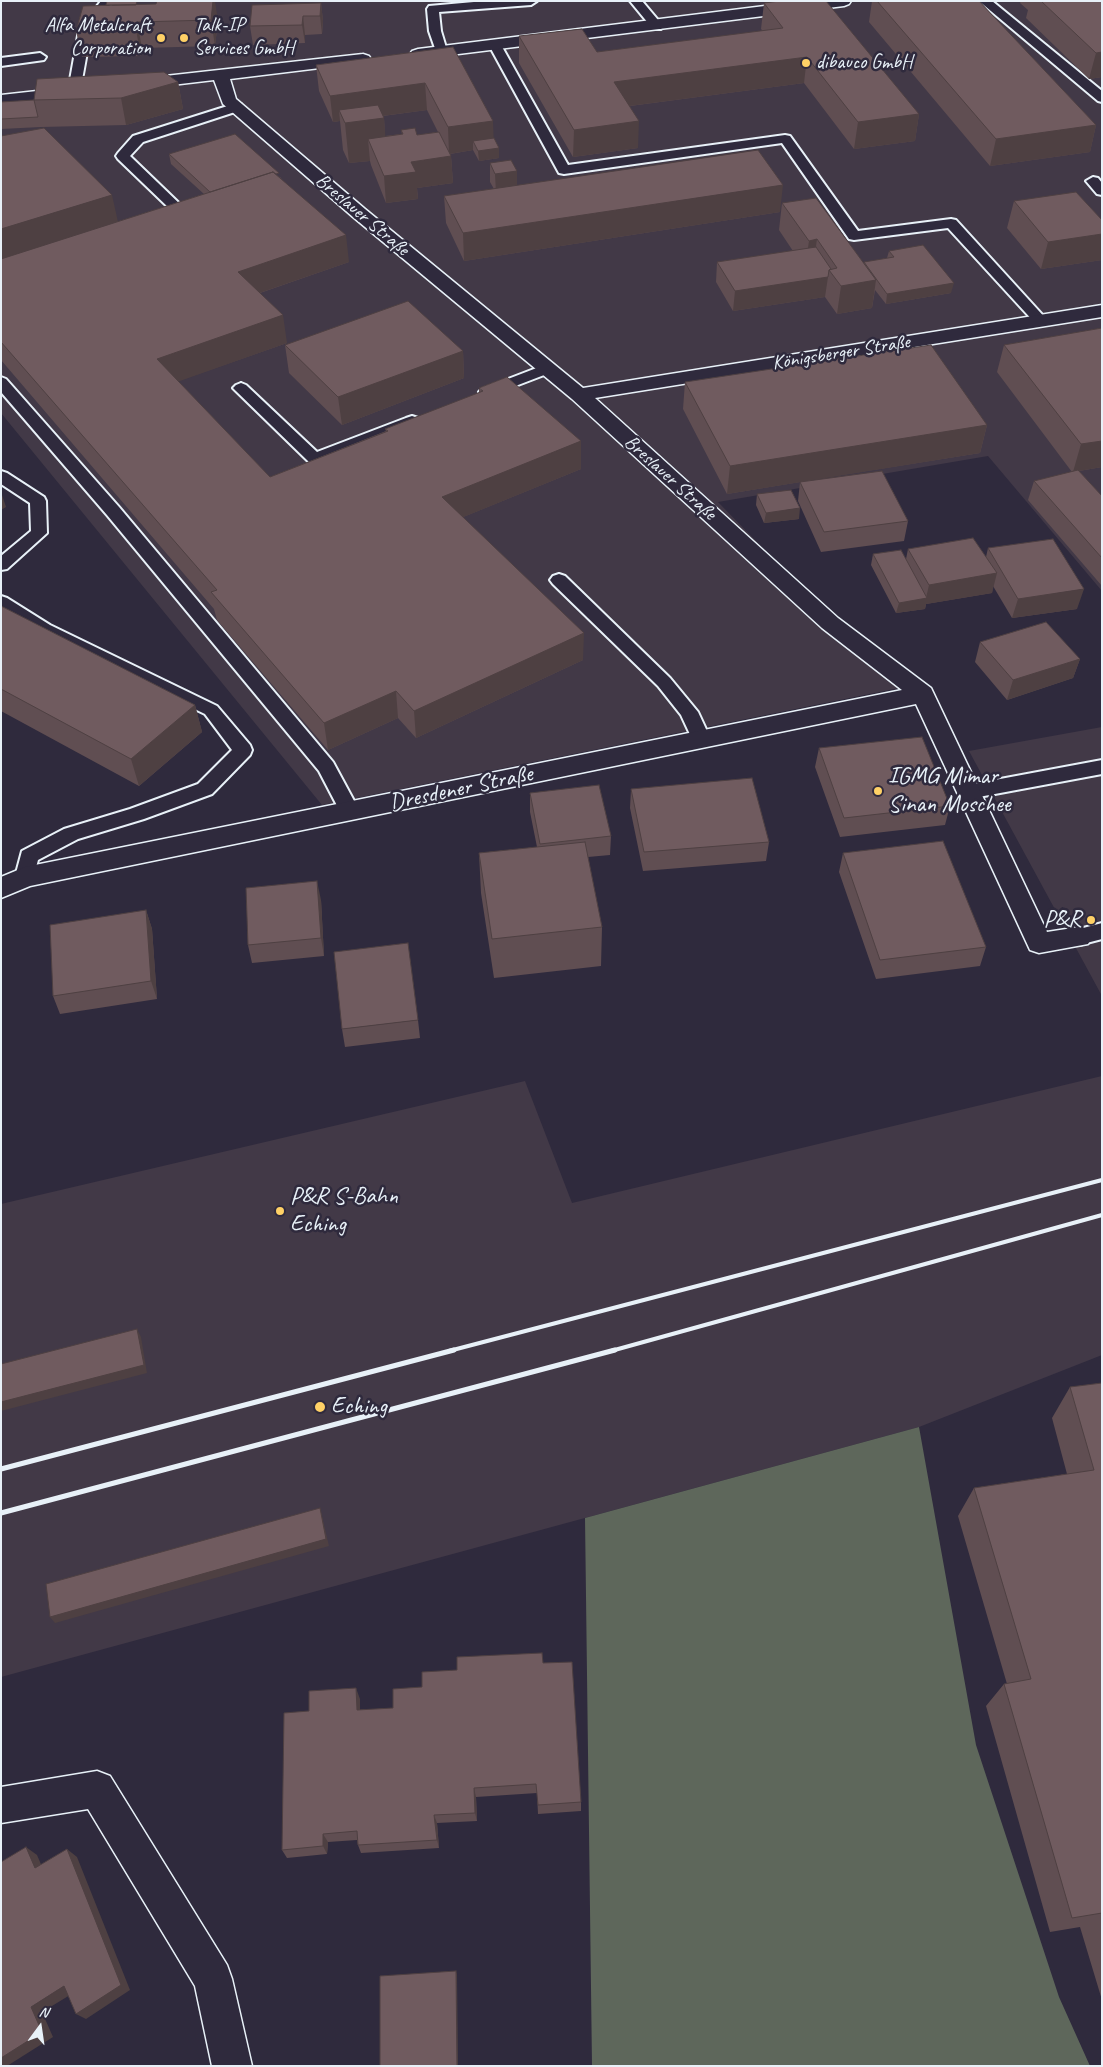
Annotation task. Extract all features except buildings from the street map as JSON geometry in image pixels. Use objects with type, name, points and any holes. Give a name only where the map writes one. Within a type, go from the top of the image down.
[{"type":"street","points":[[403,55],[657,26],[825,2],[844,1]]},
{"type":"street","points":[[122,86],[374,58]]},
{"type":"street","name":"Breslauer Straße","points":[[220,74],[229,101],[359,213],[579,396],[830,623],[923,694],[1039,943],[1090,934]]},
{"type":"street","points":[[1,100],[93,89]]},
{"type":"street","name":"Königsberger Straße","points":[[579,396],[1102,311]]},
{"type":"street","name":"Dresdener Straße","points":[[1,888],[25,877],[923,694]]},
{"type":"street","points":[[1,1805],[97,1788],[213,1979],[232,2066]]},
{"type":"lane","points":[[74,91],[85,30],[107,1]]},
{"type":"lane","points":[[441,51],[435,31],[434,9],[530,1]]},
{"type":"lane","points":[[636,1],[657,26]]},
{"type":"lane","points":[[985,1],[1102,98]]},
{"type":"lane","points":[[495,45],[564,170],[785,139],[854,236],[950,223],[1041,321]]},
{"type":"lane","points":[[1,62],[40,57]]},
{"type":"lane","points":[[150,223],[168,217],[177,208],[123,156],[138,138],[237,107]]},
{"type":"lane","points":[[470,398],[547,369]]},
{"type":"lane","points":[[1,382],[113,511],[326,767],[350,812]]},
{"type":"lane","points":[[241,388],[315,458],[425,416]]},
{"type":"lane","points":[[1,476],[38,501],[39,533],[1,565]]},
{"type":"lane","points":[[559,580],[664,682],[689,712],[702,740]]},
{"type":"lane","points":[[1,602],[44,629],[210,710],[242,750],[205,789],[137,814],[71,834],[29,856],[25,877]]},
{"type":"lane","points":[[968,792],[1102,766]]},
{"type":"shaded area","points":[[1,1],[1102,1],[1102,591],[988,456],[718,502],[899,688],[322,805],[1,413]]},
{"type":"shaded area","points":[[1102,727],[1102,996],[969,751]]},
{"type":"shaded area","points":[[1102,1076],[1102,1355],[919,1427],[1,1677],[1,1204],[525,1081],[572,1203]]},
{"type":"green space","points":[[919,1427],[976,1745],[1059,1997],[1090,2066],[592,2066],[585,1518]]},
{"type":"railway","points":[[449,1351],[1102,1180]]},
{"type":"railway","points":[[611,1351],[1102,1215]]},
{"type":"railway","points":[[1,1469],[454,1350]]},
{"type":"railway","points":[[1,1513],[615,1350]]},
{"type":"place","name":"Alfa Metalcraft Corporation","points":[[161,38]]},
{"type":"place","name":"Talk-IP Services GmbH","points":[[184,38]]},
{"type":"place","name":"dibauco GmbH","points":[[806,63]]},
{"type":"place","name":"IGMG Mimar Sinan Moschee","points":[[878,791]]},
{"type":"place","name":"P&R","points":[[1091,920]]},
{"type":"place","name":"P&R S-Bahn Eching","points":[[280,1211]]},
{"type":"place","name":"Eching","points":[[320,1407]]}]
